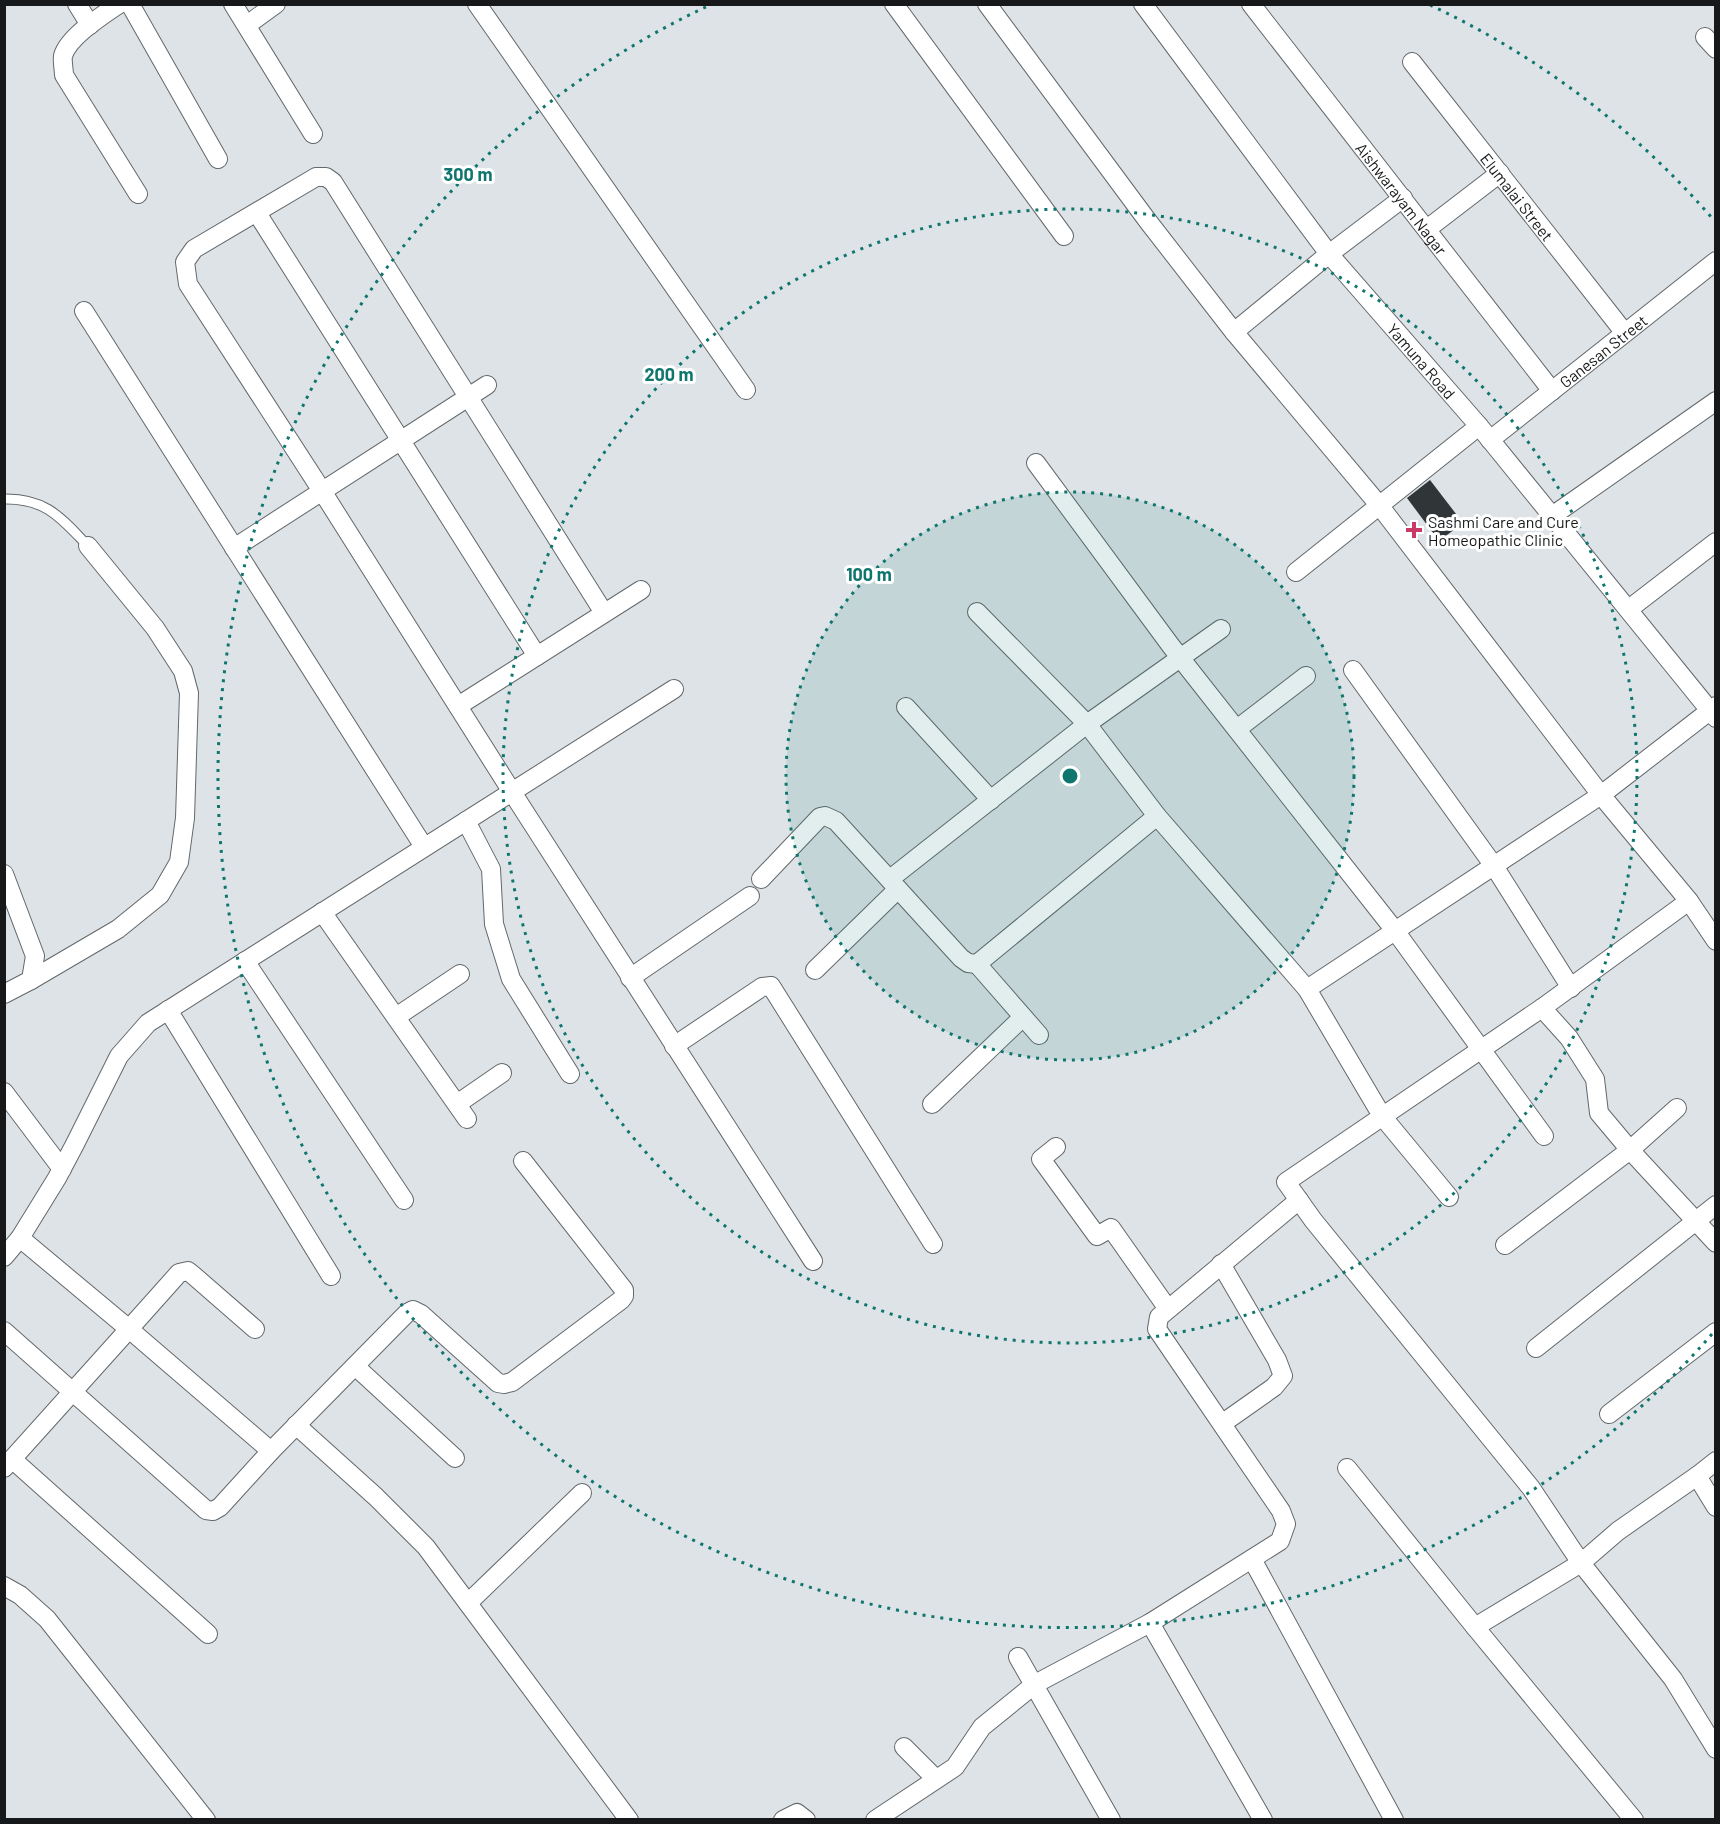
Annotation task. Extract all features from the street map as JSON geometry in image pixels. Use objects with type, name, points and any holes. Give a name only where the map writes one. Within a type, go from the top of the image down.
[{"type":"street","points":[[77,4],[90,25]]},
{"type":"street","points":[[119,4],[90,25],[69,45],[63,57],[64,75],[138,194]]},
{"type":"street","points":[[130,4],[218,159]]},
{"type":"street","points":[[233,4],[313,134]]},
{"type":"street","points":[[247,25],[276,4]]},
{"type":"street","points":[[477,4],[746,390]]},
{"type":"street","points":[[894,4],[1064,236]]},
{"type":"street","points":[[987,4],[1147,220],[1234,332],[1379,506],[1601,795],[1689,901],[1716,941]]},
{"type":"street","name":"Yamuna Road","points":[[1143,4],[1329,254],[1479,426],[1714,712]]},
{"type":"street","name":"Aishwarayam Nagar","points":[[1251,4],[1552,391]]},
{"type":"street","name":"Elumalai Street","points":[[1412,62],[1624,332]]},
{"type":"street","points":[[1427,229],[1500,173]]},
{"type":"street","points":[[604,613],[333,182],[326,177],[316,177],[194,249],[185,262],[184,272],[188,284],[813,1261]]},
{"type":"street","points":[[1234,332],[1402,198]]},
{"type":"street","points":[[257,213],[537,656]]},
{"type":"street","name":"Ganesan Street","points":[[1490,440],[1716,261]]},
{"type":"street","points":[[84,311],[424,847]]},
{"type":"street","points":[[234,548],[487,385]]},
{"type":"street","points":[[1552,516],[1716,401]]},
{"type":"street","points":[[1296,572],[1479,426]]},
{"type":"street","points":[[1036,463],[1181,658],[1396,932],[1544,1136]]},
{"type":"street","points":[[1629,609],[1716,542]]},
{"type":"street","points":[[4,994],[118,929],[160,895],[179,862],[185,818],[189,693],[183,671],[155,628],[88,546]]},
{"type":"street","points":[[458,706],[640,590]]},
{"type":"street","points":[[977,612],[1087,724],[1157,816],[1307,989],[1382,1116],[1449,1197]]},
{"type":"street","points":[[815,970],[894,884],[991,800],[1087,724],[1221,629]]},
{"type":"street","points":[[1353,670],[1494,866],[1570,988]]},
{"type":"street","points":[[1237,729],[1306,676]]},
{"type":"street","points":[[4,1257],[20,1238],[62,1169],[118,1056],[148,1023],[674,689]]},
{"type":"street","points":[[906,707],[991,800]]},
{"type":"street","points":[[1307,989],[1601,795],[1714,712]]},
{"type":"street","points":[[761,879],[820,817],[825,816],[836,821],[961,958],[968,963],[977,964],[1039,1035]]},
{"type":"street","points":[[977,964],[1157,816]]},
{"type":"street","points":[[466,820],[491,869],[494,924],[511,979],[570,1074]]},
{"type":"street","points":[[4,874],[35,956],[31,980]]},
{"type":"street","points":[[630,978],[750,896]]},
{"type":"street","points":[[1689,901],[1542,1008],[1286,1182],[1313,1220],[1531,1488],[1581,1563],[1673,1679],[1716,1749]]},
{"type":"street","points":[[322,912],[462,1112],[502,1073]]},
{"type":"street","points":[[245,961],[404,1200]]},
{"type":"street","points":[[396,1017],[460,974]]},
{"type":"street","points":[[674,1046],[762,987],[771,986],[933,1244]]},
{"type":"street","points":[[1542,1008],[1569,1038],[1595,1079],[1599,1113],[1716,1243]]},
{"type":"street","points":[[168,1010],[331,1276]]},
{"type":"street","points":[[932,1104],[1023,1017]]},
{"type":"street","points":[[4,1092],[62,1169]]},
{"type":"street","points":[[1505,1245],[1630,1150],[1677,1108]]},
{"type":"street","points":[[1056,1147],[1041,1159],[1097,1236],[1111,1228],[1168,1310]]},
{"type":"street","points":[[4,1331],[206,1509],[213,1511],[220,1507],[271,1450],[407,1313],[413,1310],[421,1314],[498,1383],[504,1384],[512,1382],[624,1296],[624,1290],[523,1161]]},
{"type":"street","points":[[877,1819],[955,1767],[982,1727],[1035,1684],[1150,1623],[1280,1541],[1286,1524],[1281,1511],[1157,1329],[1159,1317],[1299,1200]]},
{"type":"street","points":[[1536,1348],[1716,1205]]},
{"type":"street","points":[[20,1238],[271,1450]]},
{"type":"street","points":[[1221,1264],[1277,1360],[1283,1376],[1274,1387],[1222,1423]]},
{"type":"street","points":[[208,1634],[8,1463],[179,1273],[183,1271],[193,1275],[255,1329]]},
{"type":"street","points":[[1608,1414],[1716,1332]]},
{"type":"street","points":[[355,1366],[455,1458]]},
{"type":"street","points":[[296,1425],[376,1497],[426,1547],[629,1820]]},
{"type":"street","points":[[1475,1627],[1581,1563],[1618,1531],[1716,1461]]},
{"type":"street","points":[[1347,1468],[1634,1820]]},
{"type":"street","points":[[1697,1476],[1716,1507]]},
{"type":"street","points":[[468,1603],[582,1493]]},
{"type":"street","points":[[1252,1559],[1394,1820]]},
{"type":"street","points":[[4,1586],[20,1595],[47,1619],[206,1820]]},
{"type":"street","points":[[1150,1623],[1263,1820]]},
{"type":"street","points":[[1018,1657],[1111,1820]]},
{"type":"street","points":[[904,1747],[936,1779]]},
{"type":"street","points":[[783,1820],[797,1813],[806,1820]]},
{"type":"lane","points":[[4,499],[20,498],[40,503],[88,546]]},
{"type":"building","points":[[1430,480],[1463,523],[1439,541],[1407,498]]},
{"type":"place","name":"Sashmi Care and Cure Homeopathic Clinic","points":[[1414,530]]}]
